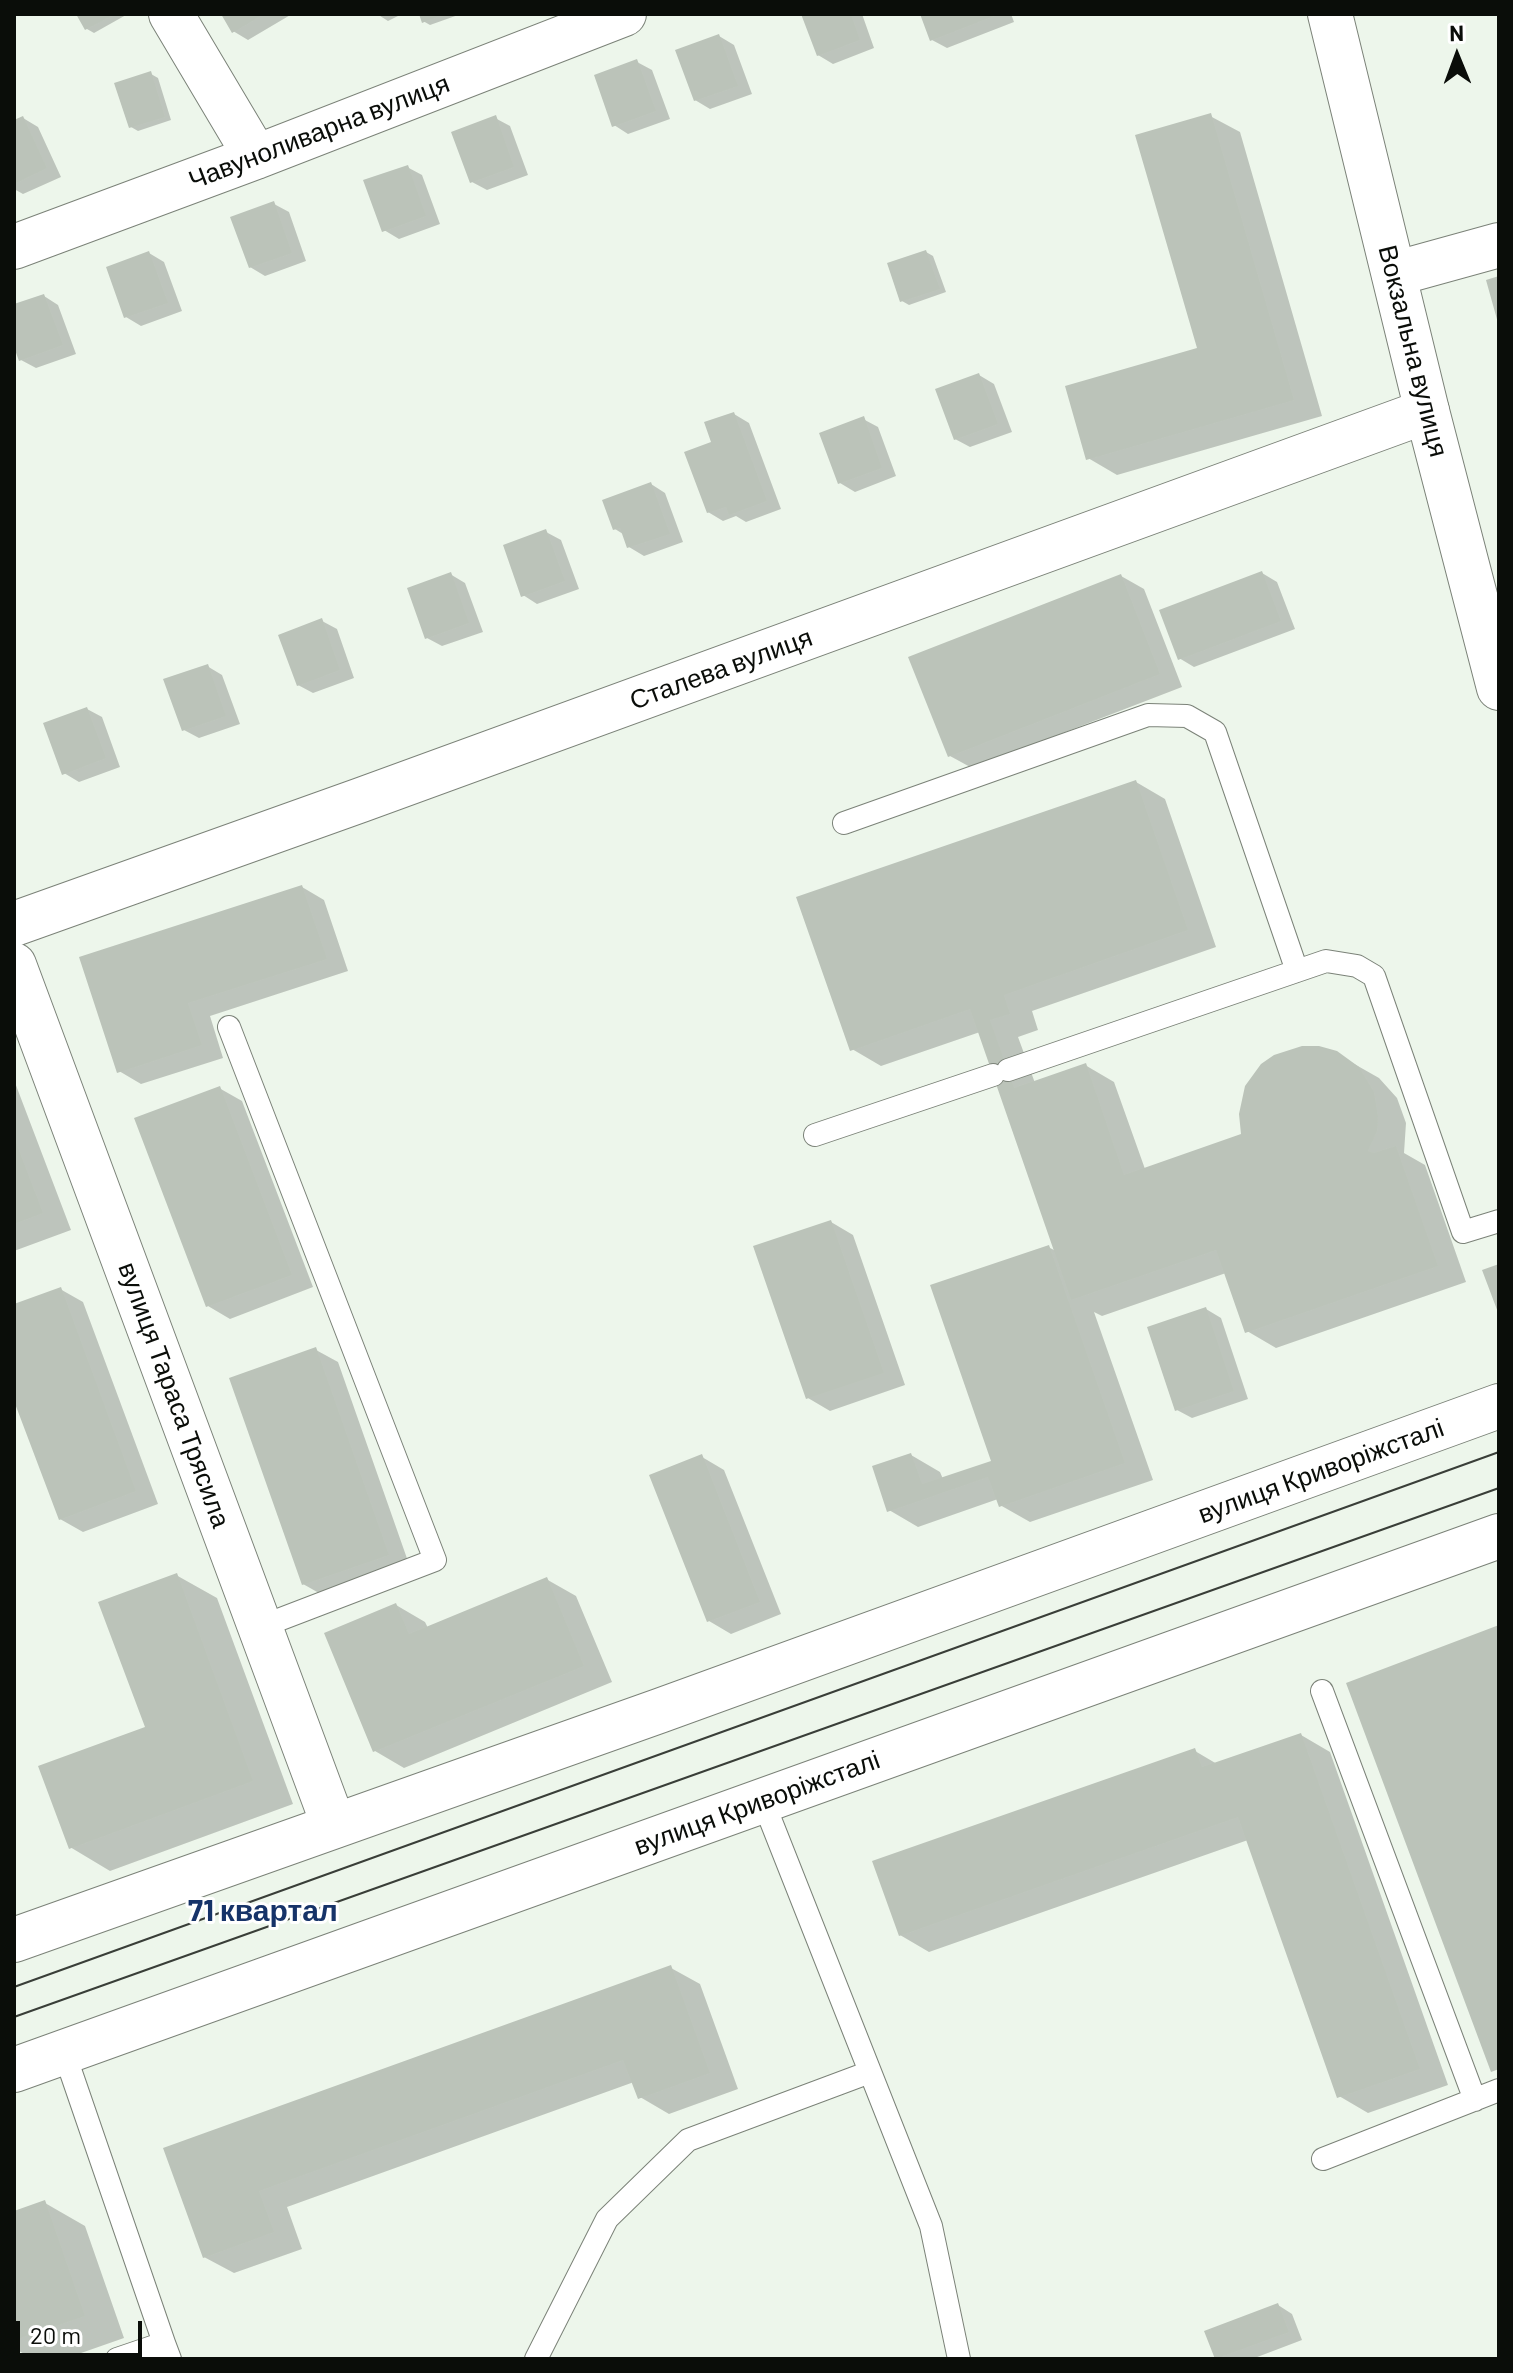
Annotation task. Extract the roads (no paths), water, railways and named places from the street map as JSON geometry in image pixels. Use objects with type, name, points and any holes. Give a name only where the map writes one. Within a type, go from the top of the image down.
[{"type":"street","points":[[171,14],[256,157]]},
{"type":"street","name":"Чавуноливарна вулиця","points":[[14,247],[624,14]]},
{"type":"street","name":"Вокзальна вулиця","points":[[1330,14],[1427,411],[1499,688]]},
{"type":"street","points":[[1394,274],[1499,245]]},
{"type":"street","name":"Сталева вулиця","points":[[14,924],[1427,411]]},
{"type":"street","name":"вулиця Тараса Трясила","points":[[14,965],[334,1826]]},
{"type":"street","name":"вулиця Криворіжсталі","points":[[14,1940],[689,1701],[1499,1406]]},
{"type":"street","name":"вулиця Криворіжсталі","points":[[14,2070],[1499,1536]]},
{"type":"lane","points":[[844,823],[1148,715],[1187,716],[1215,732],[1297,971]]},
{"type":"lane","points":[[815,1135],[1326,961],[1357,966],[1374,976],[1463,1232],[1499,1221]]},
{"type":"lane","points":[[229,1027],[435,1560],[260,1627]]},
{"type":"lane","points":[[1322,1691],[1475,2100]]},
{"type":"lane","points":[[763,1801],[931,2226],[959,2359]]},
{"type":"lane","points":[[64,2052],[167,2351],[117,2359]]},
{"type":"lane","points":[[536,2359],[607,2219],[688,2140],[870,2072]]},
{"type":"lane","points":[[1323,2159],[1499,2090]]},
{"type":"tram line","points":[[14,1987],[1499,1452]]},
{"type":"tram line","points":[[14,2017],[1499,1488]]},
{"type":"district","name":"71 квартал","points":[[263,1911]]}]
